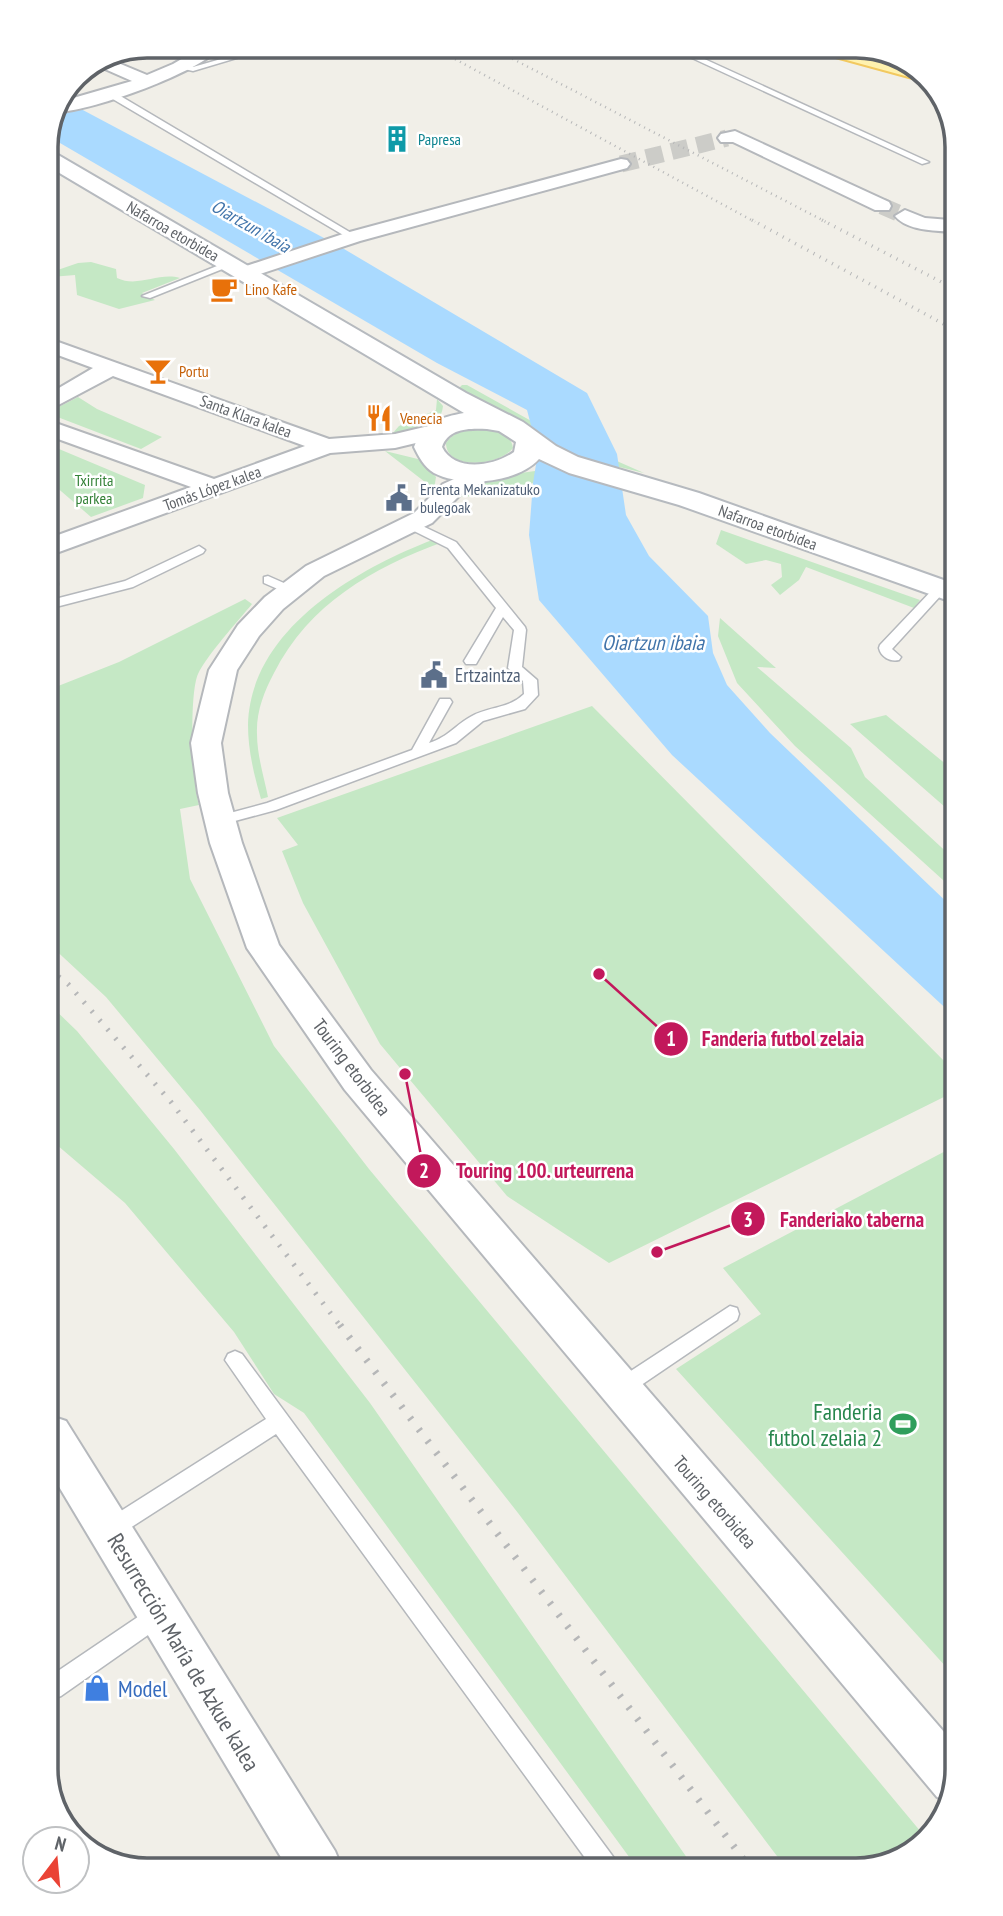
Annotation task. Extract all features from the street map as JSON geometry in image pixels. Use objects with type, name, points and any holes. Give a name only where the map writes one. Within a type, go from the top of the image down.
[{"type":"main road","points":[[858,58],[902,71]]},
{"type":"main road","name":"Nafarroa etorbidea","points":[[58,163],[246,267],[444,391],[527,436],[550,453],[581,467],[661,489],[945,591]]},
{"type":"main road","points":[[442,455],[453,407],[444,391]]},
{"type":"main road","points":[[442,455],[472,421],[502,423]]},
{"type":"main road","points":[[511,467],[527,456],[530,442],[527,436]]},
{"type":"main road","name":"Nafarroa etorbidea","points":[[442,455],[460,471],[483,473],[511,467],[581,467]]},
{"type":"street","points":[[79,101],[147,80],[194,58]]},
{"type":"street","points":[[111,66],[147,80]]},
{"type":"street","points":[[727,138],[735,135],[882,206]]},
{"type":"street","points":[[246,267],[621,164]]},
{"type":"street","points":[[905,216],[921,223],[945,225]]},
{"type":"street","name":"Santa Klara kalea","points":[[58,348],[327,446]]},
{"type":"street","points":[[58,398],[112,367]]},
{"type":"street","points":[[58,431],[214,487]]},
{"type":"street","name":"Tomás López kalea","points":[[58,544],[327,446],[380,442],[442,455]]},
{"type":"street","name":"Touring etorbidea","points":[[442,455],[436,507],[412,525],[278,585],[223,670],[206,743],[220,820],[264,948],[358,1080],[945,1769]]},
{"type":"street","name":"Resurrección María de Azkue kalea","points":[[58,1446],[311,1858]]},
{"type":"lane","points":[[179,67],[193,69],[231,58]]},
{"type":"lane","points":[[696,58],[925,162]]},
{"type":"lane","points":[[109,93],[346,239]]},
{"type":"lane","points":[[147,296],[246,267]]},
{"type":"lane","points":[[220,820],[271,807],[451,740],[478,718],[520,706],[531,695],[530,680],[515,668],[520,630],[452,545],[412,525]]},
{"type":"lane","points":[[58,602],[129,583],[199,550]]},
{"type":"lane","points":[[894,657],[886,652],[886,648],[945,592]]},
{"type":"lane","points":[[471,661],[502,609]]},
{"type":"lane","points":[[417,753],[445,702]]},
{"type":"lane","points":[[619,1389],[730,1314]]},
{"type":"lane","points":[[235,1360],[600,1858]]},
{"type":"lane","points":[[109,1530],[279,1421]]},
{"type":"lane","points":[[58,1684],[160,1613]]},
{"type":"green space","points":[[91,262],[116,269],[117,278],[125,281],[180,278],[142,293],[155,300],[119,309],[77,295],[75,275],[58,276],[58,270]]},
{"type":"green space","points":[[467,385],[551,432],[644,473],[595,461],[518,419],[494,414],[474,404],[459,388]]},
{"type":"green space","points":[[78,397],[97,409],[162,437],[141,449],[58,417],[58,407]]},
{"type":"green space","points":[[437,399],[443,406],[441,414],[431,425],[416,431],[392,434],[399,426],[436,410]]},
{"type":"green space","points":[[479,429],[505,435],[513,448],[497,459],[475,463],[464,462],[448,452],[446,443],[453,436]]},
{"type":"green space","name":"Txirrita parkea","points":[[58,449],[145,485],[143,498],[91,517],[58,488]]},
{"type":"green space","points":[[385,451],[422,460],[436,477],[434,489]]},
{"type":"green space","points":[[543,470],[533,483],[487,495],[461,497],[469,489],[488,479]]},
{"type":"green space","points":[[721,530],[920,600],[914,608],[806,567],[799,580],[780,595],[771,585],[782,577],[781,564],[766,560],[746,564],[716,544]]},
{"type":"green space","points":[[432,540],[443,542],[392,564],[345,591],[305,627],[288,649],[267,687],[258,718],[258,750],[268,797],[261,799],[252,762],[248,725],[253,691],[267,660],[287,633],[312,608],[340,587],[371,568]]},
{"type":"green space","points":[[245,599],[252,604],[215,648],[198,674],[193,700],[192,739],[199,805],[180,809],[190,879],[274,1046],[369,1169],[920,1831],[906,1843],[874,1857],[778,1858],[518,1513],[200,1110],[106,997],[58,952],[58,686],[119,662]]},
{"type":"green space","points":[[720,618],[776,668],[757,667],[851,748],[865,777],[945,851],[945,882],[795,746],[737,683],[718,636]]},
{"type":"green space","points":[[592,706],[945,1062],[945,1096],[609,1263],[507,1196],[380,1044],[303,903],[282,851],[298,845],[277,818]]},
{"type":"green space","points":[[886,715],[945,763],[945,807],[850,724]]},
{"type":"green space","points":[[58,1013],[77,1031],[174,1149],[370,1403],[687,1858],[630,1858],[304,1413],[274,1394],[234,1332],[125,1203],[58,1146]]},
{"type":"green space","points":[[945,1151],[945,1666],[676,1369],[761,1314],[723,1268]]},
{"type":"water","name":"Oiartzun ibaia","points":[[69,103],[339,246],[587,393],[617,454],[626,515],[649,556],[708,616],[713,653],[727,685],[770,733],[945,900],[945,1008],[672,755],[539,600],[529,535],[538,452],[527,410],[437,363],[58,142],[61,124]]},
{"type":"tunnel","points":[[621,164],[727,138]]},
{"type":"tunnel","points":[[882,206],[905,216]]},
{"type":"railway","points":[[453,58],[755,222]]},
{"type":"railway","points":[[511,58],[826,222]]},
{"type":"railway","points":[[752,220],[945,325]]},
{"type":"railway","points":[[822,220],[945,284]]},
{"type":"railway","points":[[58,976],[68,984],[171,1102],[341,1327]]},
{"type":"railway","points":[[340,1325],[742,1858]]},
{"type":"place","name":"Papresa","points":[[397,139]]},
{"type":"place","name":"Lino Kafe","points":[[224,289]]},
{"type":"place","name":"Portu","points":[[158,371]]},
{"type":"place","name":"Venecia","points":[[379,418]]},
{"type":"place","name":"Errenta Mekanizatuko bulegoak","points":[[399,498]]},
{"type":"place","name":"Ertzaintza","points":[[434,675]]},
{"type":"place","name":"Fanderia futbol zelaia","points":[[599,974]]},
{"type":"place","name":"Touring 100. urteurrena","points":[[405,1074]]},
{"type":"place","name":"Fanderiako taberna","points":[[657,1252]]},
{"type":"place","name":"Fanderia futbol zelaia 2","points":[[903,1424]]},
{"type":"place","name":"Model","points":[[97,1688]]}]
